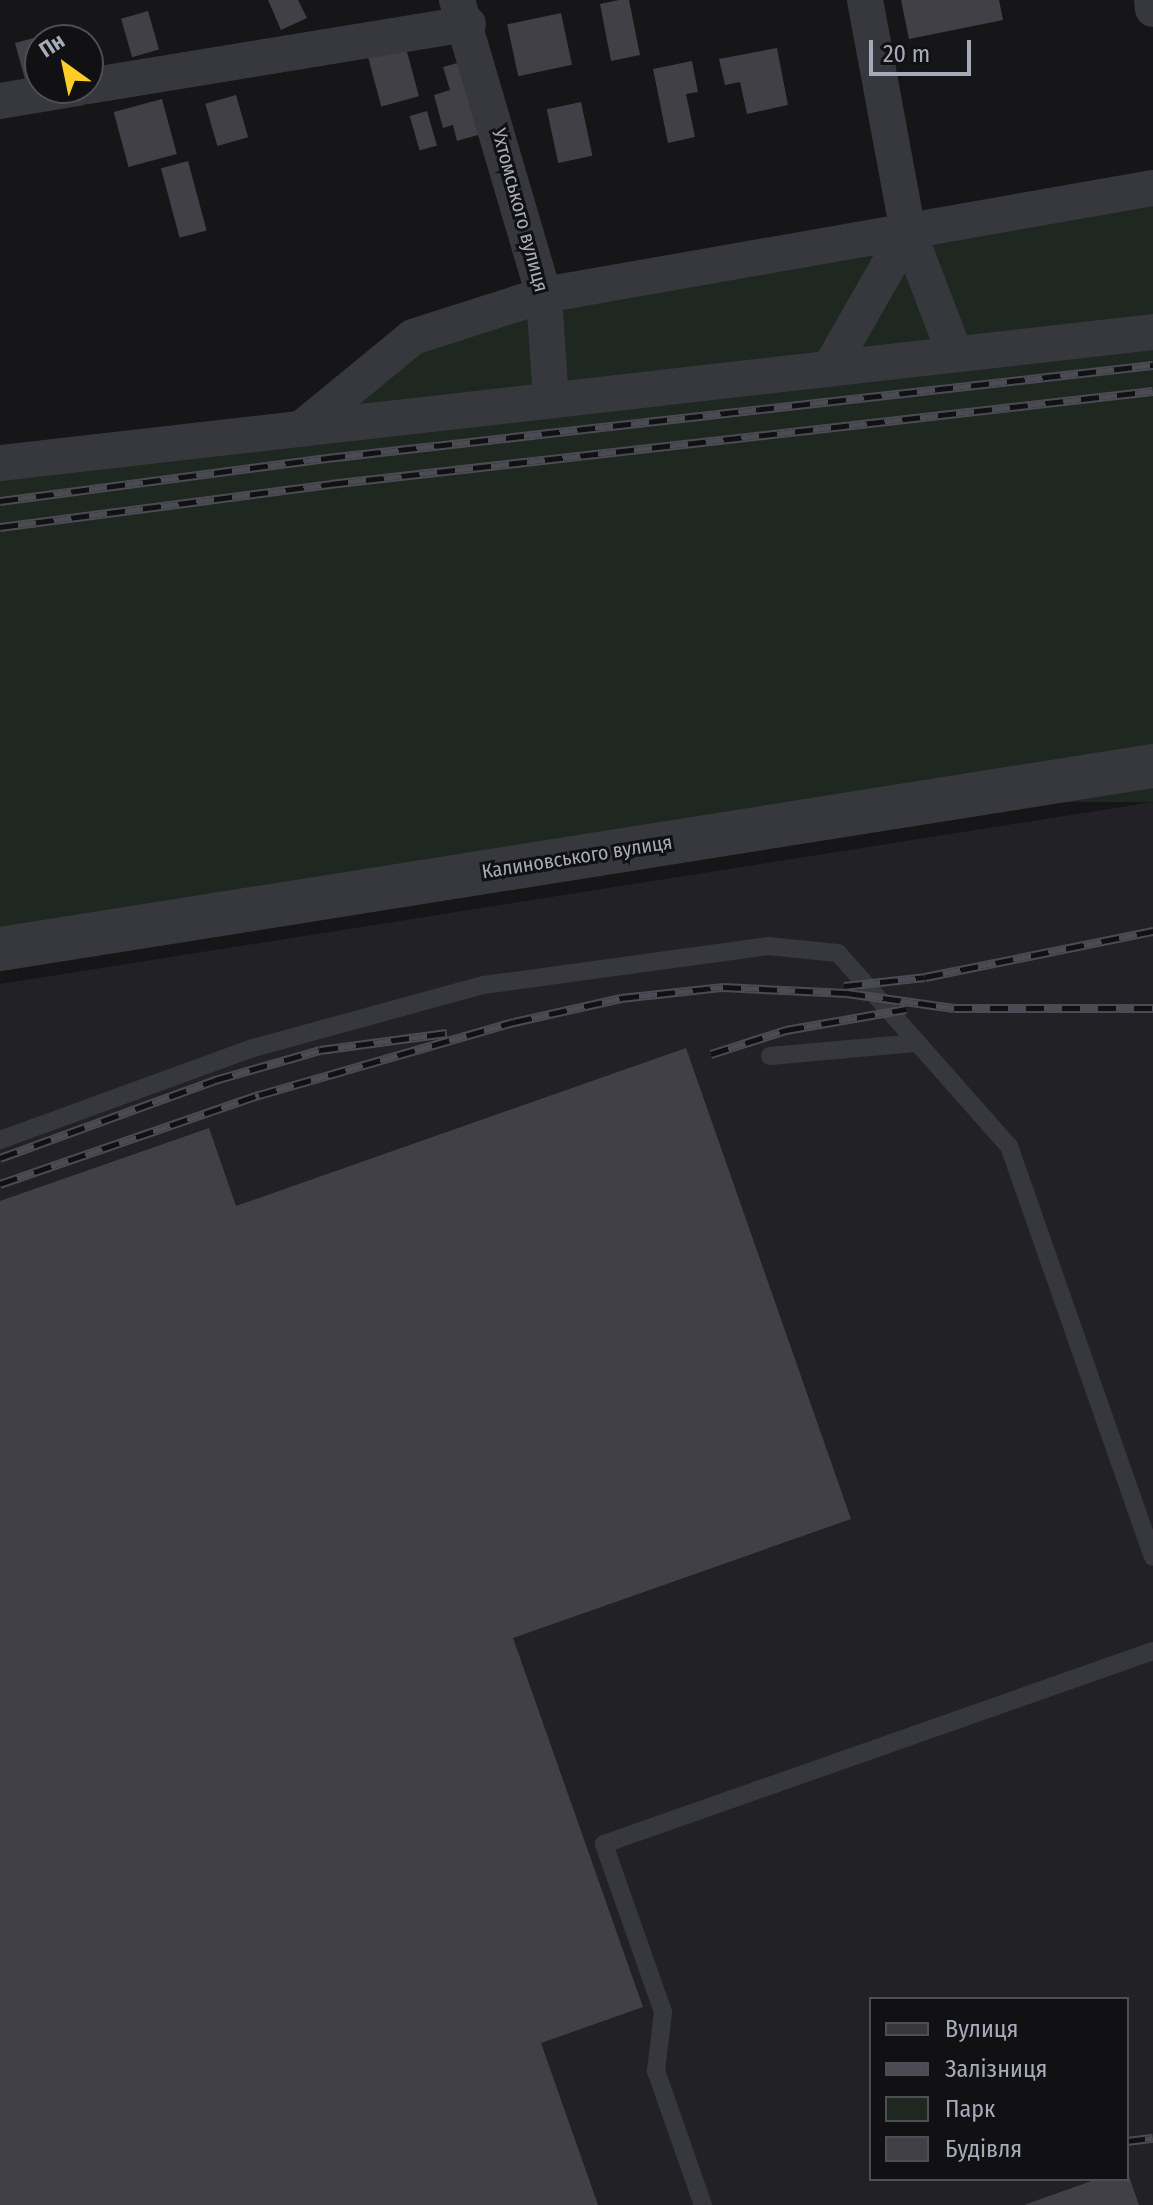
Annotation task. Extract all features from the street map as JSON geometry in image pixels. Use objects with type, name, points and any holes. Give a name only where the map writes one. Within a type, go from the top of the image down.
[{"type":"street","points":[[865,0],[908,231],[955,354]]},
{"type":"street","points":[[1152,0],[1153,9]]},
{"type":"street","name":"Ухтомського вулиця","points":[[104,83],[462,12],[544,295],[551,400]]},
{"type":"street","points":[[0,101],[24,97]]},
{"type":"street","points":[[301,429],[413,337],[544,295],[1153,188]]},
{"type":"street","points":[[830,368],[908,231]]},
{"type":"street","points":[[0,463],[1153,332]]},
{"type":"street","name":"Калиновського вулиця","points":[[0,949],[1153,766]]},
{"type":"lane","points":[[0,1140],[253,1048],[484,985],[768,946],[838,953],[1009,1146],[1153,1557]]},
{"type":"lane","points":[[770,1056],[917,1043]]},
{"type":"lane","points":[[703,2205],[656,2071],[663,2012],[604,1844],[1153,1651]]},
{"type":"shaded area","points":[[1153,802],[1153,2205],[0,2205],[0,984]]},
{"type":"green space","points":[[1153,204],[1153,750],[0,933],[0,478],[302,441],[420,349],[534,310]]},
{"type":"green space","points":[[0,781],[1153,781],[1153,802],[0,802]]},
{"type":"building","points":[[268,0],[298,0],[307,18],[281,30]]},
{"type":"building","points":[[629,0],[640,55],[611,61],[600,4]]},
{"type":"building","points":[[901,0],[999,0],[1003,20],[909,39]]},
{"type":"building","points":[[148,11],[159,49],[132,57],[121,19]]},
{"type":"building","points":[[561,13],[572,65],[518,76],[507,24]]},
{"type":"building","points":[[24,41],[24,75],[15,43]]},
{"type":"building","points":[[406,48],[419,96],[381,106],[368,58]]},
{"type":"building","points":[[777,48],[788,105],[747,114],[740,82],[725,85],[719,59]]},
{"type":"building","points":[[468,60],[488,132],[457,141],[453,125],[443,128],[434,95],[450,90],[443,67]]},
{"type":"building","points":[[692,61],[698,92],[686,94],[695,137],[668,143],[653,69]]},
{"type":"building","points":[[236,95],[248,137],[217,146],[205,104]]},
{"type":"building","points":[[162,99],[177,154],[128,167],[114,112]]},
{"type":"building","points":[[581,102],[592,156],[558,163],[547,109]]},
{"type":"building","points":[[427,111],[437,146],[420,151],[410,116]]},
{"type":"building","points":[[188,161],[207,231],[180,238],[161,168]]},
{"type":"building","points":[[686,1048],[851,1519],[513,1638],[643,2007],[541,2043],[598,2205],[0,2205],[0,1201],[209,1128],[236,1206]]},
{"type":"building","points":[[1129,2177],[1139,2205],[1024,2205],[1091,2181],[1129,2181]]},
{"type":"railway","points":[[0,501],[327,458],[1153,365]]},
{"type":"railway","points":[[0,527],[330,484],[1153,391]]},
{"type":"railway","points":[[844,986],[925,977],[1153,931]]},
{"type":"railway","points":[[0,1184],[259,1095],[514,1022],[621,998],[723,987],[847,993],[954,1008],[1153,1008]]},
{"type":"railway","points":[[711,1054],[786,1030],[906,1009]]},
{"type":"railway","points":[[0,1158],[215,1080],[320,1050],[447,1033]]},
{"type":"railway","points":[[1129,2141],[1153,2138]]}]
